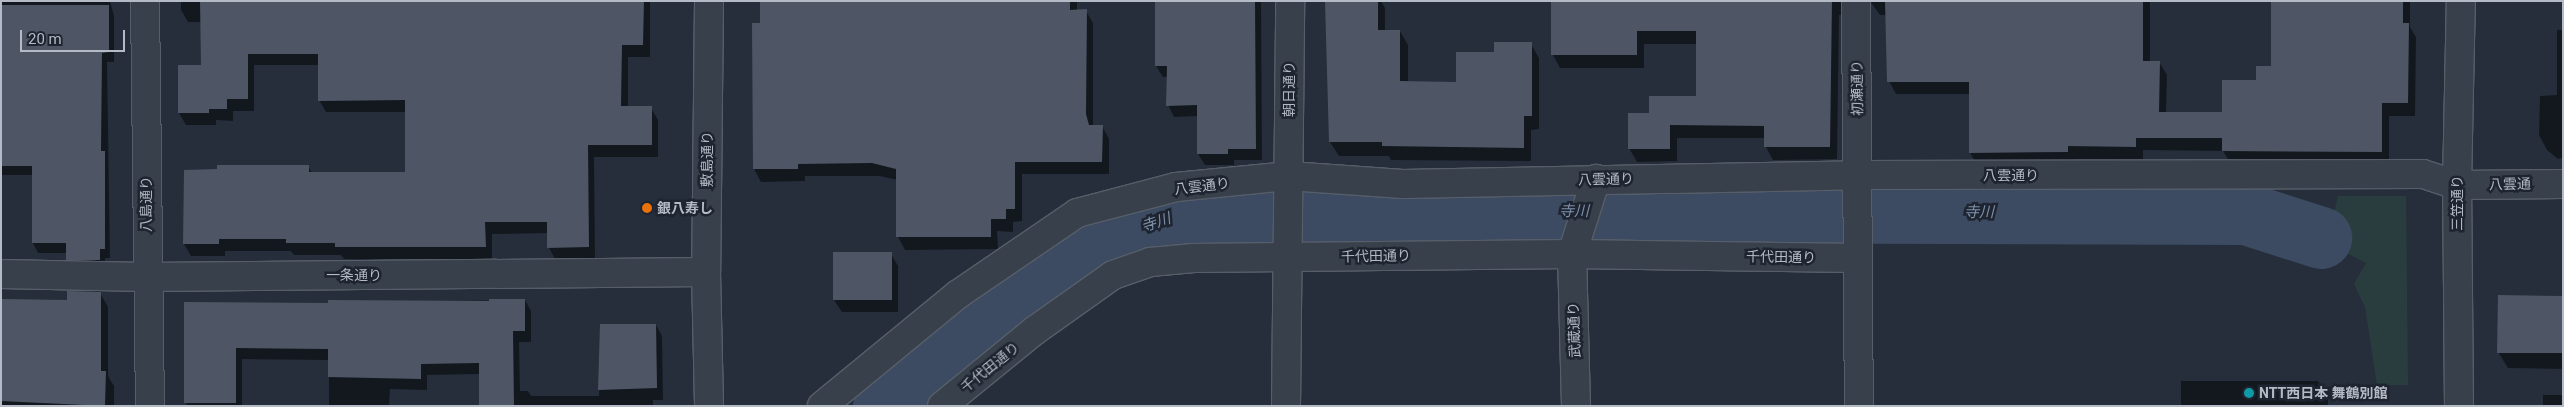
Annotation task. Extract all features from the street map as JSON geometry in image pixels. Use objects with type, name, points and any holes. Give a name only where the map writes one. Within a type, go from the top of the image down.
[{"type":"street","name":"八島通り","points":[[145,1],[146,277],[150,406]]},
{"type":"street","name":"敷島通り","points":[[709,1],[706,272],[710,406]]},
{"type":"street","name":"朝日通り","points":[[1288,246],[1290,1]]},
{"type":"street","name":"初瀬通り","points":[[1856,1],[1857,250]]},
{"type":"street","name":"三笠通り","points":[[2459,406],[2456,185],[2461,1]]},
{"type":"street","name":"八雲通り","points":[[822,406],[957,295],[1077,213],[1176,187],[1289,184],[1403,184],[1594,188],[2423,174],[2456,185]]},
{"type":"street","name":"八雲通","points":[[2456,185],[2563,184]]},
{"type":"street","name":"武蔵通り","points":[[1576,406],[1574,247],[1594,188]]},
{"type":"street","name":"千代田通り","points":[[942,406],[1034,331],[1113,275],[1150,262],[1288,246],[1857,250]]},
{"type":"street","points":[[1286,406],[1288,246]]},
{"type":"street","points":[[1857,250],[1859,406]]},
{"type":"street","name":"一条通り","points":[[1,274],[146,277],[706,272]]},
{"type":"shaded area","points":[[2338,196],[2406,196],[2408,385],[2377,385],[2365,307],[2354,284],[2366,263],[2327,243]]},
{"type":"building","points":[[200,1],[644,1],[643,45],[622,45],[621,106],[652,106],[652,145],[588,145],[589,247],[547,248],[547,222],[485,222],[486,247],[335,247],[335,243],[286,243],[286,239],[219,239],[219,244],[183,244],[184,170],[217,169],[217,165],[309,165],[309,172],[405,172],[405,100],[318,101],[318,54],[248,54],[248,99],[227,99],[227,109],[209,109],[209,113],[178,113],[178,65],[201,65]]},
{"type":"building","points":[[760,1],[1070,1],[1070,10],[1087,9],[1086,114],[1089,125],[1103,125],[1102,162],[1015,162],[1015,209],[1006,209],[1006,219],[991,219],[991,237],[896,237],[896,169],[872,163],[798,164],[798,169],[753,169],[752,23],[760,23]]},
{"type":"building","points":[[1155,1],[1255,1],[1256,149],[1228,149],[1228,154],[1197,154],[1197,105],[1166,106],[1167,66],[1155,66]]},
{"type":"building","points":[[1325,1],[1378,1],[1378,30],[1400,30],[1400,81],[1456,82],[1456,52],[1494,52],[1494,42],[1532,42],[1532,116],[1524,116],[1524,148],[1382,146],[1382,142],[1329,142]]},
{"type":"building","points":[[1551,1],[1832,1],[1830,147],[1764,147],[1764,126],[1670,125],[1670,149],[1628,149],[1628,113],[1649,113],[1649,96],[1696,96],[1696,31],[1637,31],[1637,55],[1551,55]]},
{"type":"building","points":[[1885,1],[2143,1],[2143,61],[2160,61],[2159,112],[2222,112],[2222,80],[2256,80],[2256,66],[2271,66],[2271,1],[2403,1],[2403,23],[2409,23],[2408,103],[2382,103],[2382,152],[2222,151],[2222,138],[2136,138],[2136,147],[2068,146],[2068,152],[1969,153],[1969,82],[1887,82]]},
{"type":"building","points":[[1,5],[109,5],[109,52],[102,53],[101,151],[105,151],[105,249],[100,249],[100,260],[66,260],[66,243],[32,243],[32,166],[1,166]]},
{"type":"building","points":[[833,252],[892,252],[892,300],[833,300]]},
{"type":"building","points":[[67,291],[101,292],[101,371],[106,371],[105,406],[1,401],[1,299],[67,300]]},
{"type":"building","points":[[2498,295],[2563,296],[2563,353],[2497,353]]},
{"type":"building","points":[[489,299],[525,299],[525,331],[513,331],[514,406],[479,406],[479,363],[421,364],[421,379],[328,377],[328,349],[236,348],[236,403],[184,403],[184,302],[328,303],[328,300],[489,301]]},
{"type":"building","points":[[600,324],[656,324],[657,388],[598,390]]},
{"type":"waterway","name":"寺川","points":[[884,406],[997,308],[1098,247],[1169,216],[1288,217],[1323,211],[2246,214],[2321,238]]},
{"type":"place","name":"銀八寿し","points":[[647,208]]},
{"type":"place","name":"NTT西日本 舞鶴別館","points":[[2249,393]]}]
